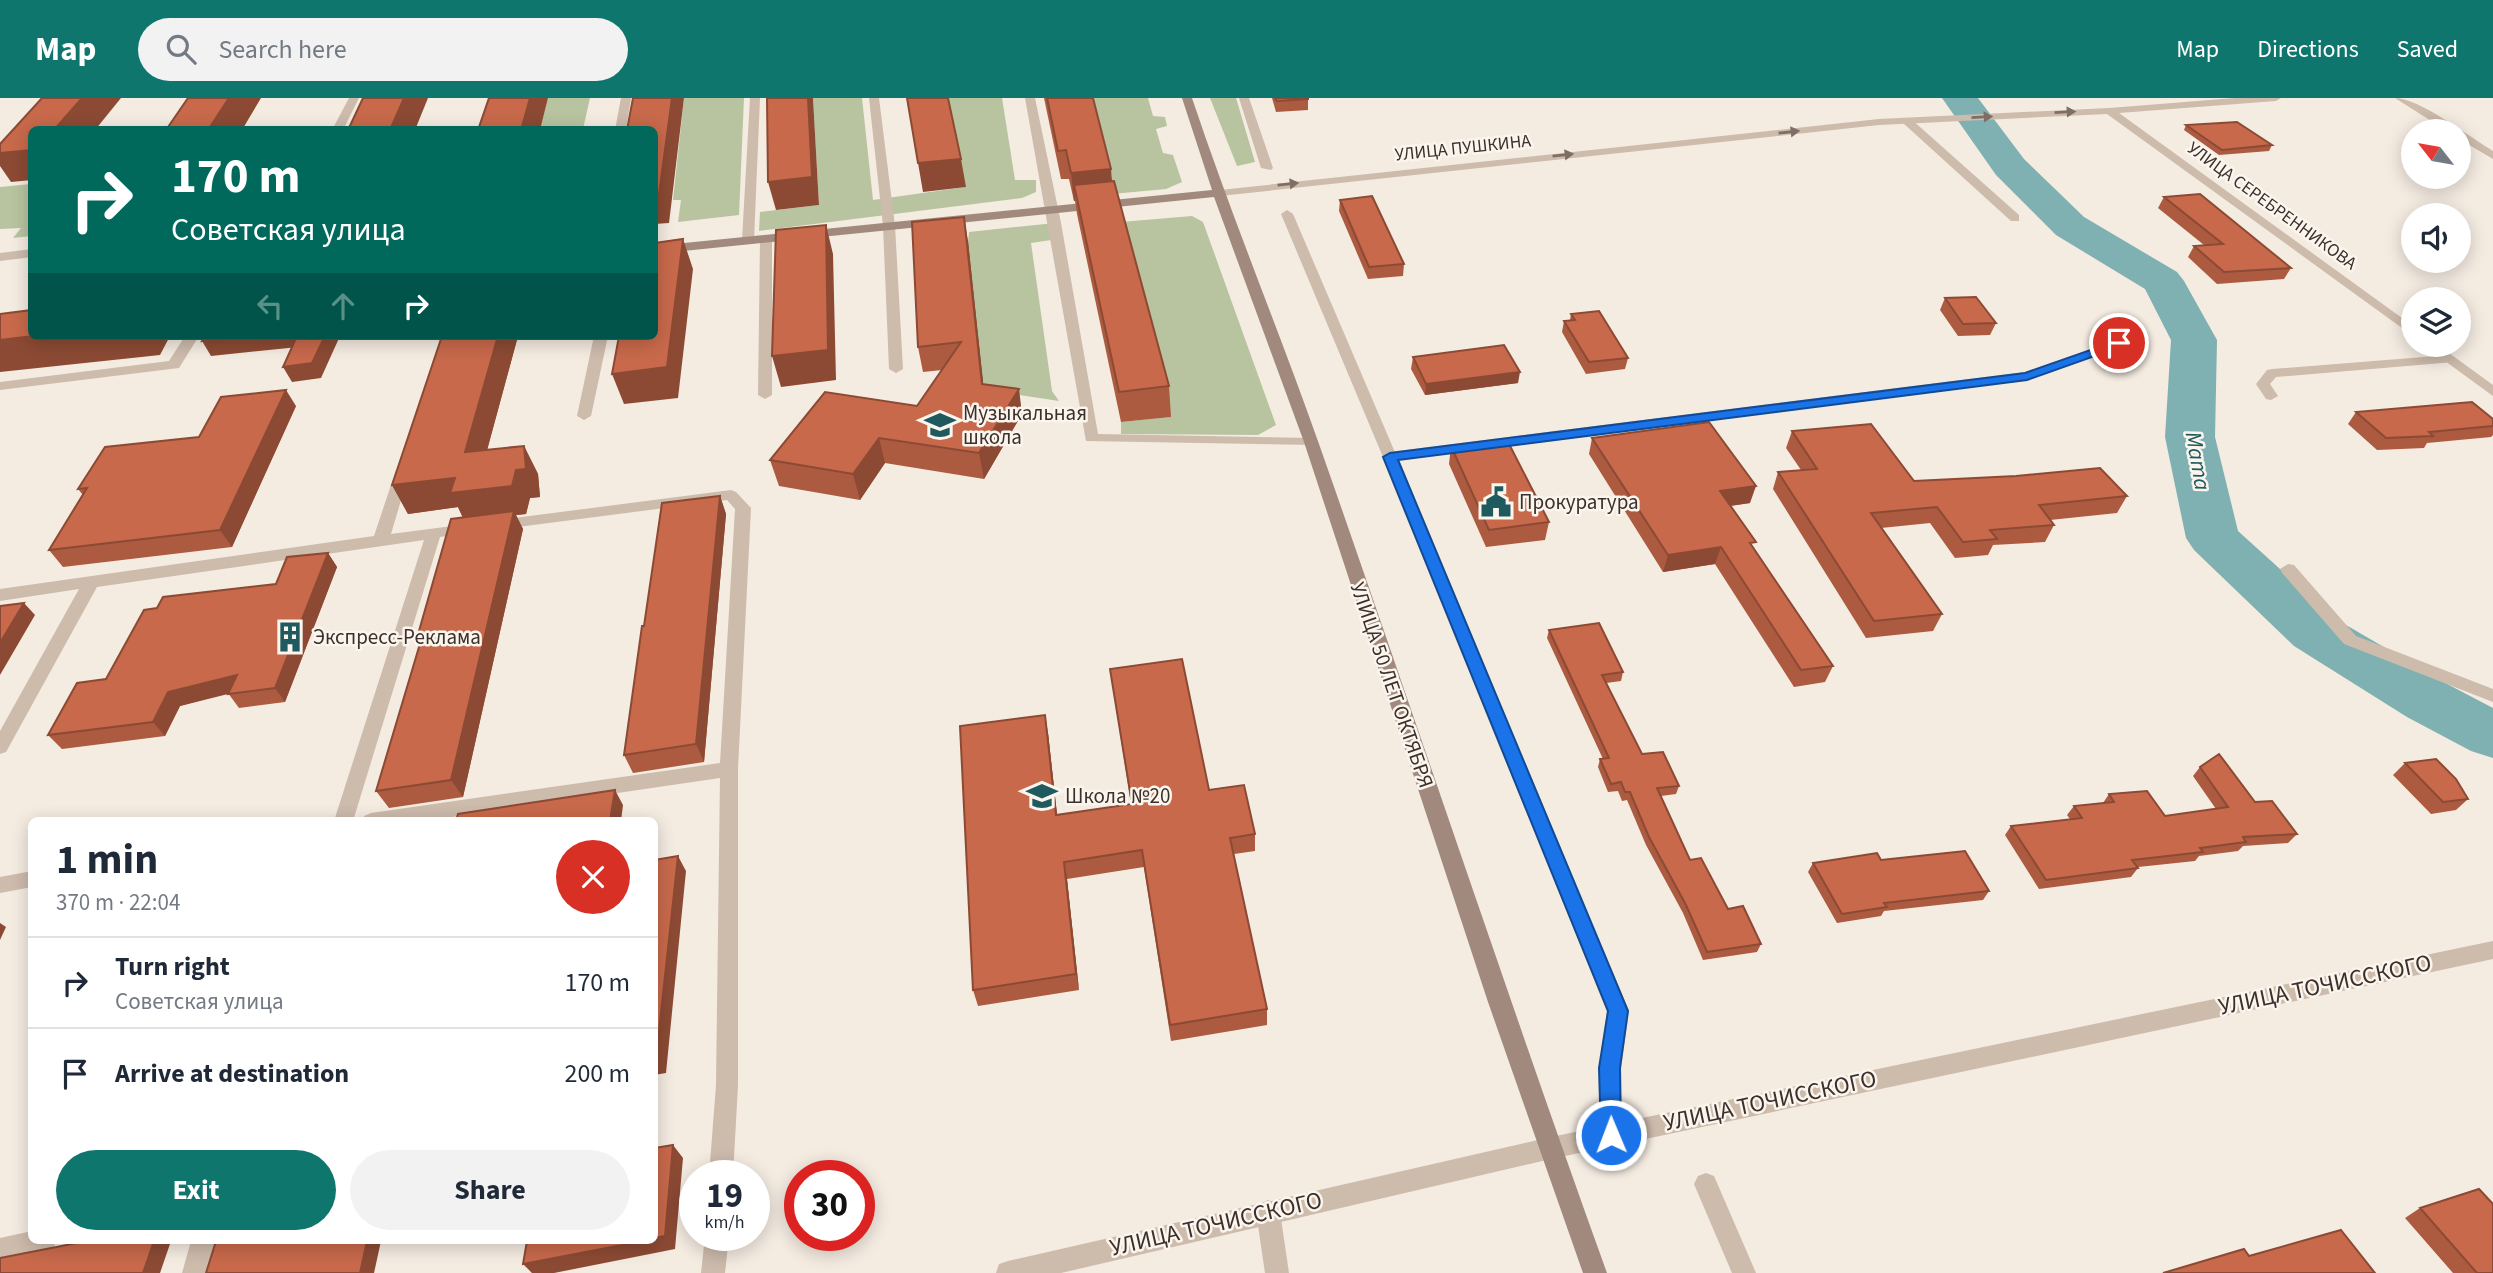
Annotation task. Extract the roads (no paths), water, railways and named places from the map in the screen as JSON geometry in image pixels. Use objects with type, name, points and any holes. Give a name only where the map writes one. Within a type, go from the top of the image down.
[{"type":"main road","name":"УЛИЦА 50 ЛЕТ ОКТЯБРЯ","points":[[1187,98],[1311,442],[1494,988],[1595,1273]]},
{"type":"main road","name":"УЛИЦА ПУШКИНА","points":[[658,250],[1220,193]]},
{"type":"street","points":[[339,126],[354,98]]},
{"type":"street","points":[[621,126],[626,98]]},
{"type":"street","points":[[748,240],[755,98]]},
{"type":"street","points":[[874,98],[889,226],[895,369]]},
{"type":"street","points":[[1030,98],[1053,210],[1091,438],[1311,442]]},
{"type":"street","points":[[1244,98],[1267,168]]},
{"type":"street","name":"УЛИЦА ПУШКИНА","points":[[1220,193],[1908,121],[2109,111],[2276,98]]},
{"type":"street","points":[[2400,98],[2434,119]]},
{"type":"street","name":"УЛИЦА СЕРЕБРЕННИКОВА","points":[[2109,111],[2401,323]]},
{"type":"street","points":[[1908,121],[2014,218]]},
{"type":"street","points":[[2471,142],[2493,156]]},
{"type":"street","points":[[1287,214],[1618,1011],[1609,1068],[1611,1135]]},
{"type":"street","points":[[765,395],[766,239]]},
{"type":"street","points":[[0,257],[28,254]]},
{"type":"street","points":[[1390,457],[2027,376],[2142,335]]},
{"type":"street","points":[[0,386],[174,365],[190,340]]},
{"type":"street","points":[[584,416],[600,340]]},
{"type":"street","points":[[2446,357],[2493,391]]},
{"type":"street","points":[[2271,396],[2263,384],[2272,373],[2449,359]]},
{"type":"street","points":[[381,540],[409,451]]},
{"type":"street","points":[[0,595],[381,540],[731,495],[743,508],[729,769],[719,1086],[721,1160]]},
{"type":"street","points":[[344,817],[434,533]]},
{"type":"street","points":[[2288,569],[2350,640],[2493,696]]},
{"type":"street","points":[[0,747],[91,582]]},
{"type":"street","points":[[399,817],[729,769]]},
{"type":"street","points":[[0,885],[28,880]]},
{"type":"street","name":"УЛИЦА ТОЧИССКОГО","points":[[1008,1273],[1551,1148],[2493,950]]},
{"type":"street","points":[[1706,1184],[1744,1273]]},
{"type":"street","points":[[1268,1212],[1277,1273]]},
{"type":"street","points":[[0,1250],[29,1244]]},
{"type":"street","points":[[194,1273],[202,1244]]},
{"type":"street","points":[[713,1273],[715,1251]]},
{"type":"waterway","name":"Мата","points":[[1960,98],[2010,167],[2070,226],[2162,281],[2194,340],[2190,437],[2213,538],[2314,632],[2428,701],[2493,735]]},
{"type":"place","name":"Музыкальная школа","points":[[940,425]]},
{"type":"place","name":"Прокуратура","points":[[1496,502]]},
{"type":"place","name":"Экспресс-Реклама","points":[[290,637]]},
{"type":"place","name":"Школа №20","points":[[1042,796]]}]
